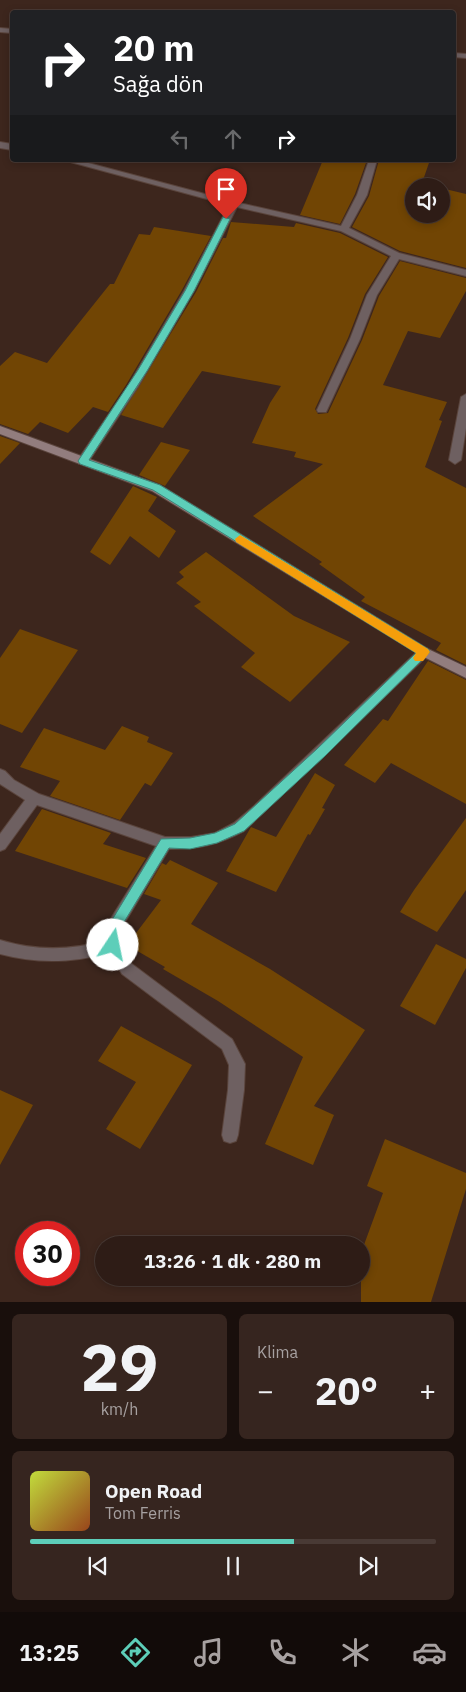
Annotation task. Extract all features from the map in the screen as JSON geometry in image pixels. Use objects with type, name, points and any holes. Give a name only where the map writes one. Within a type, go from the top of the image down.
[{"type":"street","points":[[75,162],[234,204],[344,229],[396,255],[466,273]]},
{"type":"street","points":[[344,229],[362,195],[372,162]]},
{"type":"street","points":[[83,461],[133,387],[190,291],[234,204]]},
{"type":"street","points":[[322,410],[355,339],[372,295],[396,255]]},
{"type":"street","points":[[455,460],[466,397]]},
{"type":"street","points":[[0,430],[156,488],[424,652],[466,673]]},
{"type":"street","points":[[0,775],[9,784],[34,798],[165,843],[190,843],[217,838],[239,828],[321,753],[424,652]]},
{"type":"street","points":[[0,845],[34,798]]},
{"type":"street","points":[[165,843],[115,925],[112,936],[113,945],[117,958],[127,969],[228,1044],[237,1064],[236,1090],[230,1135]]},
{"type":"street","points":[[0,947],[14,952],[49,956],[90,953],[113,945]]},
{"type":"building","points":[[322,162],[366,162],[355,194],[340,224],[300,215]]},
{"type":"building","points":[[378,162],[429,162],[424,178],[405,178],[405,223],[450,223],[450,190],[466,194],[466,268],[400,251],[352,227],[369,196]]},
{"type":"building","points":[[231,222],[294,227],[296,223],[340,233],[388,257],[365,294],[348,338],[315,409],[318,414],[328,413],[362,340],[379,296],[400,261],[466,278],[466,291],[440,338],[408,331],[383,385],[447,402],[439,420],[442,421],[425,467],[466,488],[466,665],[436,650],[441,643],[361,601],[365,597],[319,564],[322,562],[253,516],[323,464],[294,457],[296,452],[252,443],[270,403],[281,386],[202,371],[163,428],[121,415],[196,292],[223,238],[226,238]]},
{"type":"building","points":[[154,227],[211,236],[182,290],[108,412],[93,407],[68,433],[40,422],[28,434],[0,424],[0,366],[15,352],[47,363],[110,284],[114,284],[139,234],[150,235]]},
{"type":"building","points":[[0,436],[20,443],[0,464]]},
{"type":"building","points":[[161,442],[190,450],[165,486],[139,475]]},
{"type":"building","points":[[133,486],[157,497],[148,511],[176,531],[159,558],[130,536],[110,565],[90,552]]},
{"type":"building","points":[[206,552],[294,616],[350,642],[290,702],[241,667],[255,653],[194,606],[201,602],[176,583],[184,577],[179,572]]},
{"type":"building","points":[[20,629],[78,650],[22,733],[0,724],[0,658]]},
{"type":"building","points":[[428,661],[466,680],[466,804],[391,763],[375,783],[344,765],[383,719],[388,721]]},
{"type":"building","points":[[122,726],[149,737],[147,742],[173,753],[151,786],[145,783],[120,820],[50,796],[60,781],[20,767],[44,728],[105,750]]},
{"type":"building","points":[[315,773],[335,785],[322,808],[325,809],[310,835],[308,834],[276,892],[226,871],[251,827],[276,837]]},
{"type":"building","points":[[42,809],[111,833],[103,844],[146,858],[127,888],[15,851]]},
{"type":"building","points":[[466,818],[466,890],[437,932],[400,912]]},
{"type":"building","points":[[170,860],[218,883],[191,924],[270,969],[365,1030],[314,1106],[334,1115],[313,1165],[265,1144],[303,1057],[218,1001],[163,969],[165,967],[127,945],[161,900],[144,894],[162,863],[166,865]]},
{"type":"building","points":[[436,944],[466,959],[466,968],[435,1025],[400,1006]]},
{"type":"building","points":[[121,1026],[192,1065],[140,1149],[106,1129],[136,1082],[98,1061]]},
{"type":"building","points":[[0,1090],[33,1105],[0,1165]]},
{"type":"building","points":[[385,1139],[466,1173],[466,1189],[431,1302],[361,1302],[361,1286],[370,1286],[370,1236],[367,1236],[383,1193],[367,1186]]},
{"type":"slow traffic","points":[[240,539],[424,652],[419,658]]},
{"type":"route","points":[[113,945],[112,936],[115,925],[165,843],[190,843],[217,838],[239,828],[321,753],[424,652],[156,488],[83,461],[143,371],[190,291],[226,219]]}]
